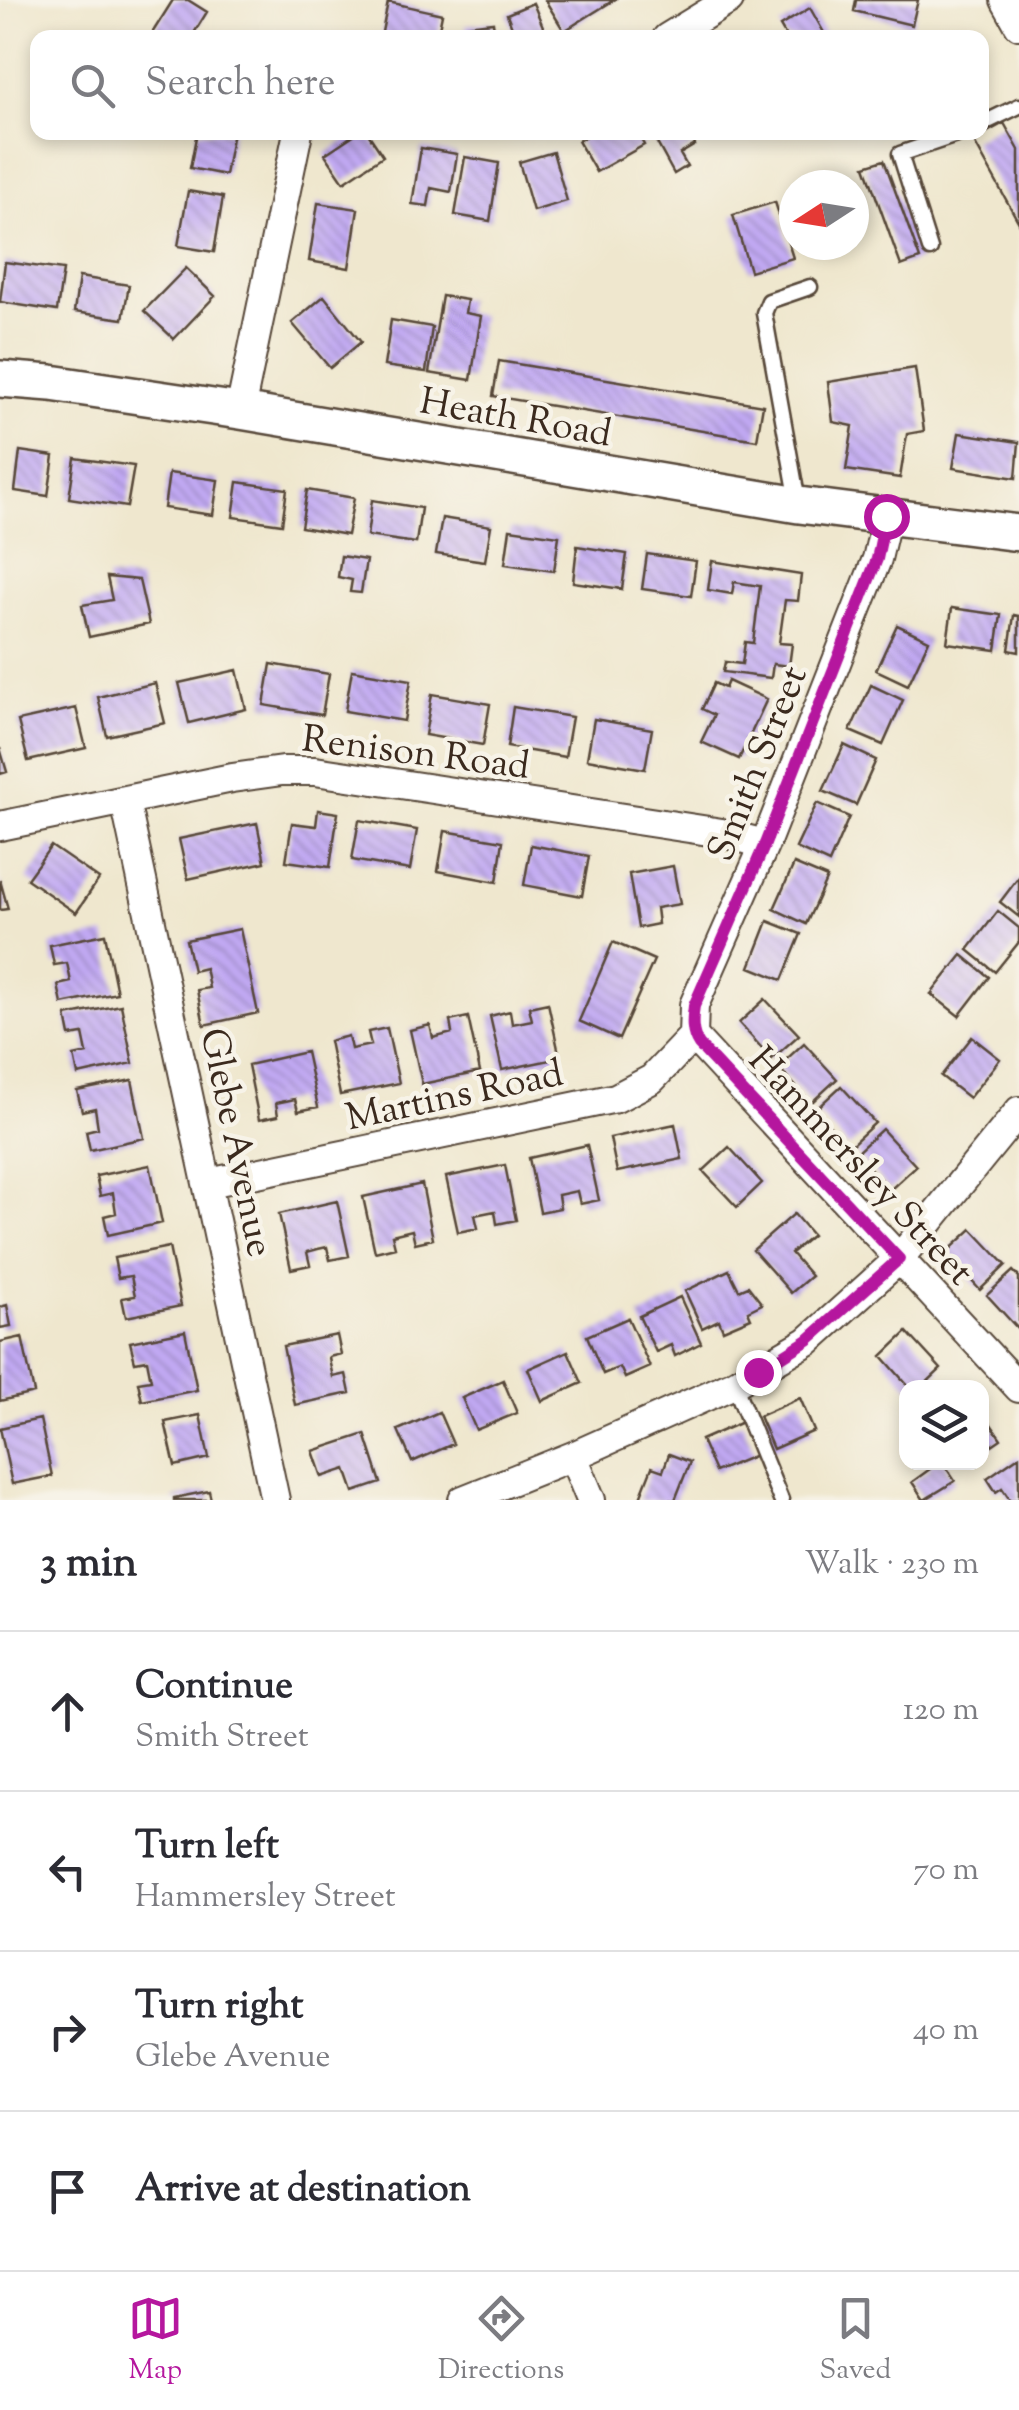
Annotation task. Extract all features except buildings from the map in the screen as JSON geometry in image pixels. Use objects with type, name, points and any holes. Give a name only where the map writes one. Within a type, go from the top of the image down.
[{"type":"street","points":[[680,30],[729,0]]},
{"type":"street","points":[[1006,0],[1019,26]]},
{"type":"street","points":[[240,411],[296,140]]},
{"type":"street","name":"Heath Road","points":[[0,380],[51,383],[240,411],[799,505],[1019,534]]},
{"type":"street","name":"Smith Street","points":[[694,1036],[694,1006],[765,844],[877,559],[886,516]]},
{"type":"street","name":"Renison Road","points":[[0,826],[232,778],[315,771],[722,833],[765,844]]},
{"type":"street","name":"Glebe Avenue","points":[[126,800],[275,1500]]},
{"type":"street","name":"Martins Road","points":[[209,1184],[616,1098],[652,1078],[694,1036]]},
{"type":"street","name":"Hammersley Street","points":[[694,1036],[1019,1388]]},
{"type":"street","points":[[463,1500],[734,1384],[808,1340],[899,1259],[1019,1111]]},
{"type":"street","points":[[573,1456],[591,1500]]},
{"type":"lane","points":[[989,121],[1019,106]]},
{"type":"lane","points":[[930,248],[900,154],[941,140]]},
{"type":"lane","points":[[799,505],[764,313],[769,301],[810,286]]},
{"type":"lane","points":[[734,1384],[782,1500]]},
{"type":"route","points":[[758,1372],[808,1340],[899,1259],[699,1045],[694,1036],[693,1016],[877,559],[886,516]]}]
